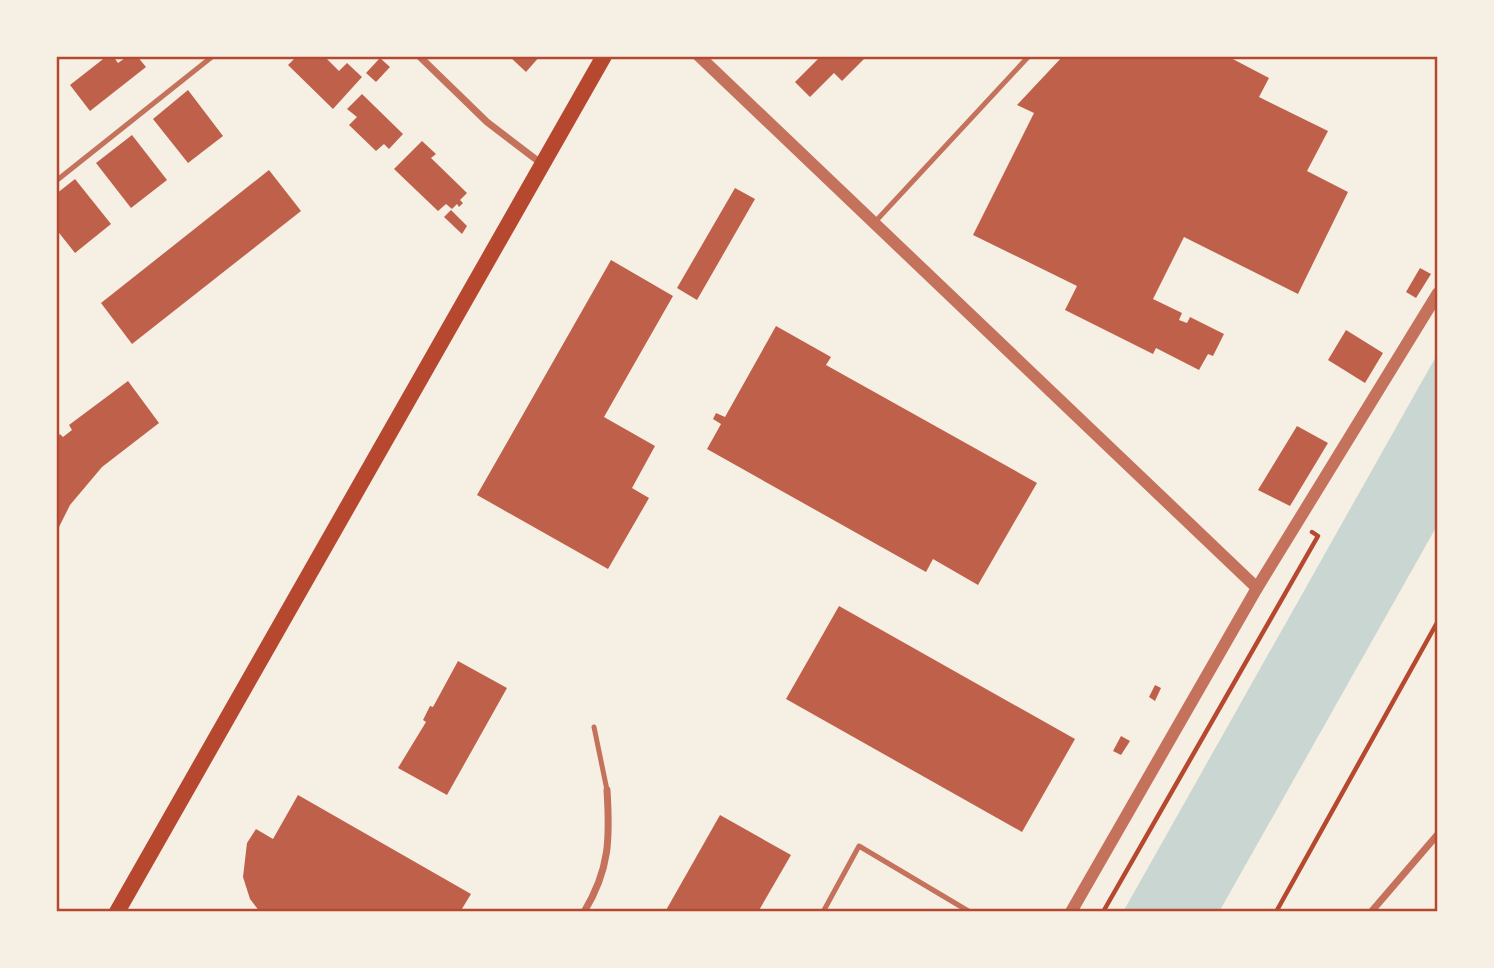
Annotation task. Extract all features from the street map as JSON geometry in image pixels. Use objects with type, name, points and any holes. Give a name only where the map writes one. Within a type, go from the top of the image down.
[{"type":"main road","points":[[117,912],[604,56]]},
{"type":"street","points":[[419,56],[486,122],[543,164]]},
{"type":"street","points":[[699,56],[1257,588]]},
{"type":"street","points":[[1071,912],[1257,588],[1438,293]]},
{"type":"street","points":[[584,912],[603,872],[610,844],[607,790]]},
{"type":"street","points":[[1371,912],[1438,834]]},
{"type":"lane","points":[[56,181],[213,56]]},
{"type":"lane","points":[[874,223],[1029,56]]},
{"type":"lane","points":[[594,727],[607,790]]},
{"type":"lane","points":[[823,912],[859,846],[970,912]]},
{"type":"path","points":[[1104,912],[1318,536],[1298,524]]},
{"type":"path","points":[[1276,912],[1438,621]]},
{"type":"shaded area","points":[[1438,353],[1438,524],[1219,912],[1123,912]]},
{"type":"building","points":[[107,56],[113,56],[118,63],[128,56],[137,56],[146,67],[90,111],[70,85]]},
{"type":"building","points":[[297,56],[324,56],[339,71],[347,63],[362,77],[333,109],[288,65]]},
{"type":"building","points":[[509,56],[540,56],[526,72]]},
{"type":"building","points":[[821,56],[867,56],[842,81],[834,73],[810,97],[795,82]]},
{"type":"building","points":[[1063,56],[1227,56],[1269,78],[1259,97],[1328,131],[1307,171],[1348,192],[1298,294],[1184,237],[1153,299],[1182,313],[1179,320],[1187,323],[1190,317],[1224,334],[1213,356],[1208,354],[1199,370],[1156,348],[1153,354],[1065,310],[1077,286],[973,235],[1034,113],[1017,105]]},
{"type":"building","points":[[380,58],[390,67],[376,82],[366,73]]},
{"type":"building","points":[[188,90],[223,136],[188,163],[153,119]]},
{"type":"building","points":[[362,94],[403,134],[389,149],[384,144],[376,151],[349,125],[357,117],[347,109]]},
{"type":"building","points":[[132,135],[167,180],[131,208],[96,163]]},
{"type":"building","points":[[422,141],[436,154],[431,158],[467,193],[460,200],[463,203],[459,207],[457,204],[452,209],[446,204],[438,211],[394,169]]},
{"type":"building","points":[[269,170],[301,211],[132,344],[101,303]]},
{"type":"building","points":[[75,179],[111,224],[75,253],[56,229],[56,194]]},
{"type":"building","points":[[735,188],[755,199],[697,300],[677,288]]},
{"type":"building","points":[[451,210],[467,226],[462,234],[444,217]]},
{"type":"building","points":[[611,260],[673,296],[604,417],[655,446],[632,488],[649,498],[608,569],[477,495]]},
{"type":"building","points":[[1420,268],[1431,274],[1416,298],[1406,292]]},
{"type":"building","points":[[776,326],[831,357],[826,365],[1037,483],[978,585],[933,559],[926,572],[707,449],[721,424],[713,419],[716,413],[725,417]]},
{"type":"building","points":[[1346,330],[1383,353],[1365,383],[1328,360]]},
{"type":"building","points":[[128,381],[159,423],[102,467],[70,505],[56,533],[56,439],[60,434],[63,437],[72,430],[69,425]]},
{"type":"building","points":[[1297,426],[1328,443],[1290,506],[1258,490]]},
{"type":"building","points":[[839,606],[1075,739],[1022,832],[786,699]]},
{"type":"building","points":[[458,661],[507,688],[447,795],[398,768],[426,722],[423,720],[430,706],[433,707]]},
{"type":"building","points":[[1155,685],[1161,688],[1155,701],[1149,697]]},
{"type":"building","points":[[1121,736],[1130,741],[1121,755],[1113,751]]},
{"type":"building","points":[[298,795],[471,894],[460,912],[260,912],[250,899],[243,877],[247,843],[256,829],[273,839]]},
{"type":"building","points":[[720,815],[791,855],[758,912],[665,912]]}]
